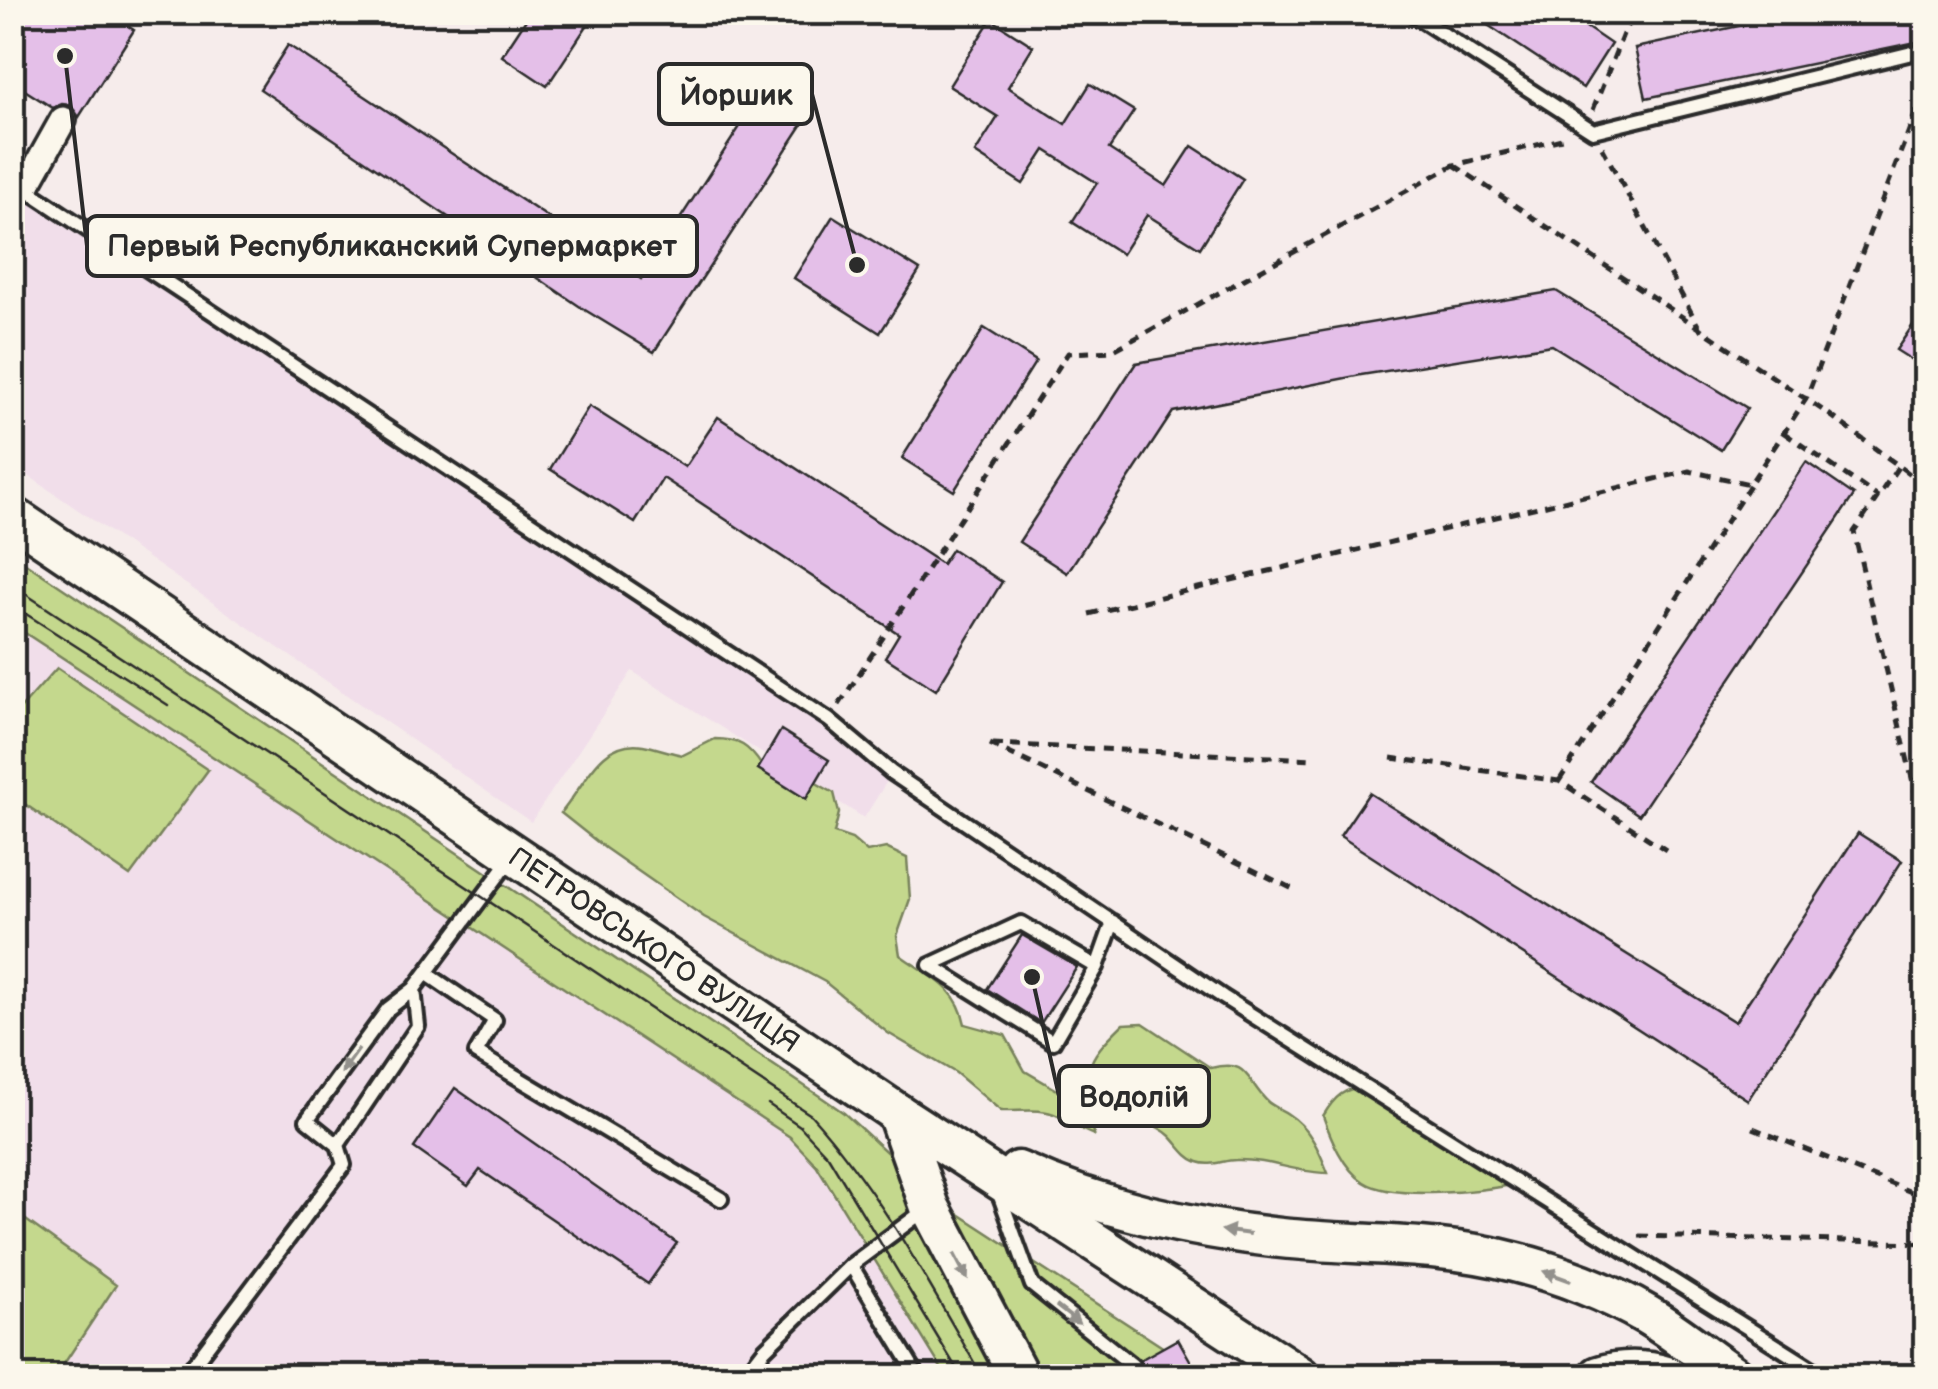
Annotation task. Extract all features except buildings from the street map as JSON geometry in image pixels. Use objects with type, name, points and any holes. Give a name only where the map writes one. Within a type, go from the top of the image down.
[{"type":"main road","name":"ПЕТРОВСЬКОГО ВУЛИЦЯ","points":[[12,516],[897,1113],[1300,1376]]},
{"type":"main road","points":[[897,1113],[930,1207],[1019,1376]]},
{"type":"main road","points":[[897,1113],[1023,1174],[1101,1204],[1175,1224],[1284,1238],[1463,1252],[1512,1261],[1560,1276],[1646,1314],[1734,1376]]},
{"type":"main road","points":[[1599,1376],[1614,1371],[1667,1376]]},
{"type":"street","points":[[18,184],[64,120]]},
{"type":"lane","points":[[1409,12],[1590,129],[1912,53],[1926,56]]},
{"type":"lane","points":[[18,184],[829,720],[892,773],[1224,997],[1824,1376]]},
{"type":"lane","points":[[185,1376],[344,1165],[338,1145],[307,1120],[388,1009],[414,989],[514,856]]},
{"type":"lane","points":[[1097,967],[1021,923],[930,965],[1053,1042],[1097,967],[1113,922]]},
{"type":"lane","points":[[426,974],[495,1020],[476,1053],[721,1199]]},
{"type":"lane","points":[[338,1145],[418,1026],[414,989]]},
{"type":"lane","points":[[991,1172],[1032,1285],[1132,1365]]},
{"type":"lane","points":[[744,1376],[764,1350],[851,1264],[930,1207]]},
{"type":"lane","points":[[851,1264],[918,1376]]},
{"type":"path","points":[[1636,12],[1625,29],[1590,129],[1700,329]]},
{"type":"path","points":[[1559,781],[1806,399],[1926,86]]},
{"type":"path","points":[[829,720],[1068,353],[1112,351],[1454,165],[1590,129]]},
{"type":"path","points":[[1454,165],[1806,399],[1926,486]]},
{"type":"path","points":[[1784,433],[1878,497]]},
{"type":"path","points":[[1898,466],[1854,532],[1926,838]]},
{"type":"path","points":[[1089,614],[1690,471],[1750,484]]},
{"type":"path","points":[[1293,889],[990,744],[1314,759]]},
{"type":"path","points":[[1391,758],[1559,781],[1666,850]]},
{"type":"path","points":[[1752,1128],[1926,1198]]},
{"type":"path","points":[[1601,1236],[1926,1243]]},
{"type":"shaded area","points":[[12,180],[829,720],[892,773],[864,818],[632,671],[531,822],[13,465]]},
{"type":"shaded area","points":[[13,625],[790,1137],[817,1166],[946,1376],[56,1376],[115,1285],[13,1209]]},
{"type":"green space","points":[[12,554],[824,1099],[942,1203],[1207,1376],[946,1376],[817,1166],[790,1137],[13,625]]},
{"type":"green space","points":[[57,668],[208,770],[130,876],[13,796],[13,717]]},
{"type":"green space","points":[[715,739],[737,742],[762,766],[800,774],[834,793],[839,813],[834,833],[852,839],[867,852],[886,848],[907,858],[910,899],[897,936],[900,955],[949,991],[965,1024],[1005,1035],[1025,1071],[1076,1101],[1094,1135],[1051,1113],[1001,1111],[956,1073],[888,1033],[825,982],[704,917],[561,813],[595,766],[615,749],[643,745],[683,755]]},
{"type":"green space","points":[[1143,1023],[1211,1068],[1233,1066],[1245,1073],[1267,1101],[1308,1133],[1328,1173],[1248,1160],[1198,1162],[1157,1127],[1112,1117],[1093,1090],[1090,1068],[1100,1048],[1123,1024]]},
{"type":"green space","points":[[1367,1086],[1517,1184],[1416,1193],[1377,1188],[1364,1182],[1344,1161],[1323,1116],[1341,1094]]},
{"type":"green space","points":[[12,1210],[116,1285],[56,1376],[13,1376]]},
{"type":"tram line","points":[[12,585],[811,1115],[882,1208],[982,1376]]},
{"type":"tram line","points":[[12,605],[168,705]]},
{"type":"tram line","points":[[768,1104],[800,1126],[828,1156],[961,1376]]},
{"type":"place","name":"Первый Республиканский Супермаркет","points":[[65,56]]},
{"type":"place","name":"Йоршик","points":[[857,265]]},
{"type":"place","name":"Водолій","points":[[1032,977]]}]
